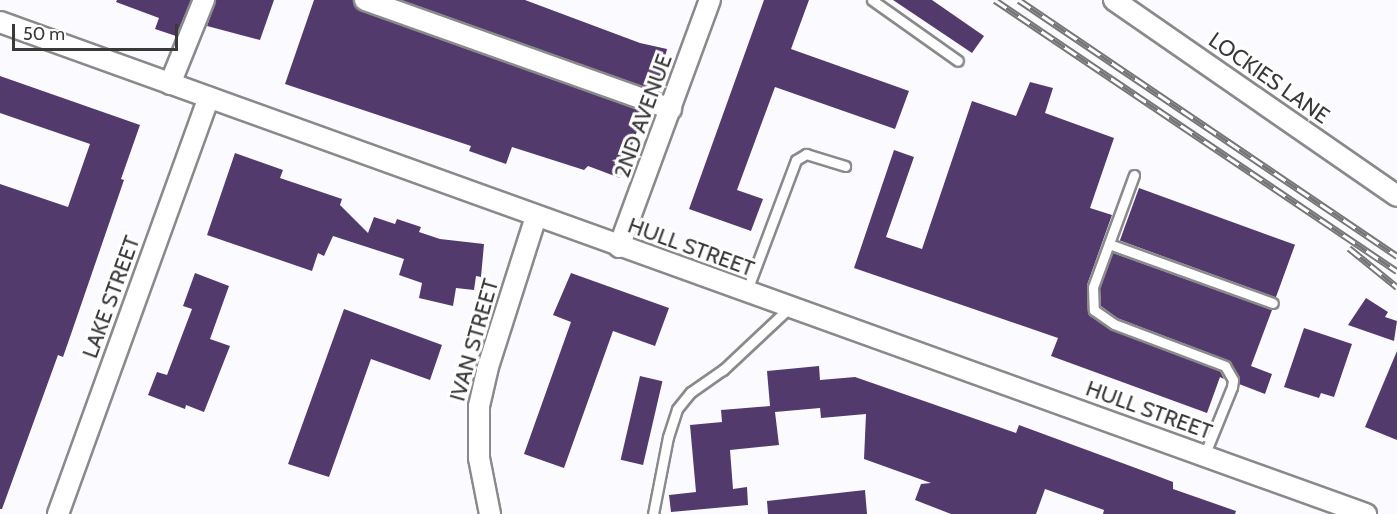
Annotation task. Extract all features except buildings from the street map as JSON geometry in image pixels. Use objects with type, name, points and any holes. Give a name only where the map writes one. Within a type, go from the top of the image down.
[{"type":"street","points":[[170,84],[204,0]]},
{"type":"street","points":[[365,0],[671,110]]},
{"type":"street","name":"2ND AVENUE","points":[[619,247],[710,0]]},
{"type":"street","name":"LOCKIES LANE","points":[[1114,0],[1397,196]]},
{"type":"street","name":"HULL STREET","points":[[0,22],[746,293],[1366,514]]},
{"type":"street","name":"LAKE STREET","points":[[58,514],[208,97]]},
{"type":"street","name":"IVAN STREET","points":[[490,514],[479,458],[479,406],[487,370],[536,216]]},
{"type":"lane","points":[[872,0],[958,61]]},
{"type":"lane","points":[[746,293],[796,160],[806,154],[845,166]]},
{"type":"lane","points":[[1134,175],[1093,287],[1094,310],[1114,324],[1225,366],[1231,374],[1232,387],[1204,456]]},
{"type":"lane","points":[[1109,244],[1273,303]]},
{"type":"lane","points":[[653,514],[668,437],[677,409],[691,392],[731,363],[789,308]]},
{"type":"railway","points":[[995,0],[1397,271]]},
{"type":"railway","points":[[1019,0],[1397,256]]},
{"type":"railway","points":[[1349,248],[1397,287]]}]
